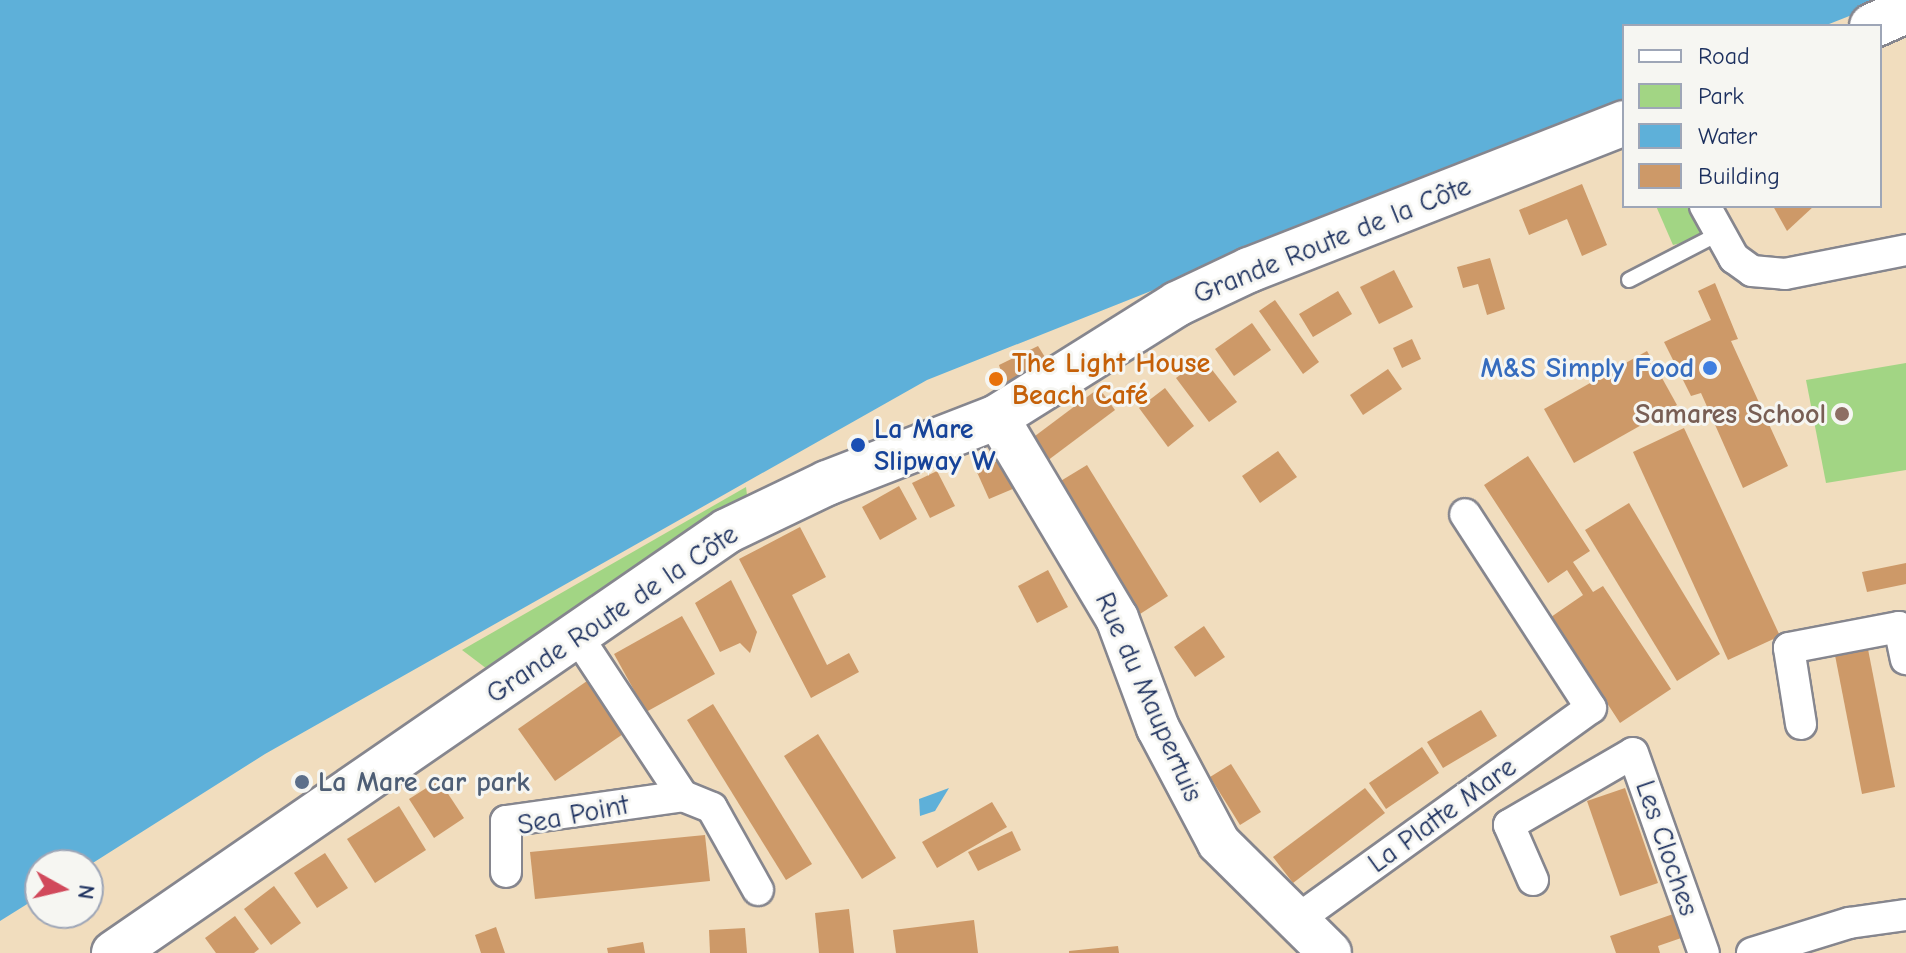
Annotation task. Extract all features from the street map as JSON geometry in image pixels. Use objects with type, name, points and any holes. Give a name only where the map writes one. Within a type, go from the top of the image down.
[{"type":"main road","points":[[1877,24],[1906,11]]},
{"type":"main road","name":"Grande Route de la Côte","points":[[114,953],[727,531],[827,483],[997,417],[1177,304],[1249,270],[1622,124]]},
{"type":"street","points":[[1706,208],[1718,234],[1752,271],[1785,274],[1906,250]]},
{"type":"street","name":"Rue du Maupertuis","points":[[997,417],[1117,618],[1190,794],[1238,867],[1330,953]]},
{"type":"street","name":"La Platte Mare","points":[[1294,922],[1591,708],[1465,514]]},
{"type":"street","points":[[1801,724],[1789,648],[1899,627],[1906,659]]},
{"type":"street","points":[[576,634],[683,796],[712,808],[758,890]]},
{"type":"street","name":"Les Cloches","points":[[1533,880],[1509,825],[1633,753],[1704,953]]},
{"type":"street","name":"Sea Point","points":[[506,872],[506,821],[683,796]]},
{"type":"street","points":[[1752,953],[1849,923],[1906,915]]},
{"type":"lane","points":[[1629,280],[1718,234]]},
{"type":"green space","points":[[1657,208],[1706,208],[1718,234],[1673,245]]},
{"type":"green space","points":[[1906,363],[1906,470],[1826,483],[1806,380]]},
{"type":"green space","points":[[746,487],[750,520],[499,678],[462,650]]},
{"type":"water","points":[[0,0],[1890,0],[1829,24],[1622,24],[1622,104],[927,380],[265,754],[104,856],[104,849],[24,849],[24,906],[0,921]]},
{"type":"water","points":[[949,788],[935,811],[920,816],[919,799]]},
{"type":"building","points":[[1582,184],[1607,245],[1582,256],[1567,219],[1529,235],[1519,210]]},
{"type":"building","points":[[1774,208],[1812,208],[1787,231]]},
{"type":"building","points":[[1490,258],[1505,309],[1487,315],[1478,284],[1463,288],[1457,267]]},
{"type":"building","points":[[1394,270],[1413,307],[1379,324],[1360,287]]},
{"type":"building","name":"M&S Simply Food","points":[[1715,283],[1738,339],[1731,341],[1788,466],[1743,488],[1701,393],[1691,396],[1664,342],[1711,320],[1698,291]]},
{"type":"building","points":[[1338,291],[1352,314],[1313,337],[1299,314]]},
{"type":"building","points":[[1275,300],[1319,362],[1303,374],[1259,311]]},
{"type":"building","points":[[1252,323],[1271,350],[1234,376],[1215,349]]},
{"type":"building","points":[[1412,339],[1421,359],[1402,368],[1393,348]]},
{"type":"building","points":[[1038,346],[1048,362],[1005,384],[999,365]]},
{"type":"building","points":[[1647,351],[1677,405],[1574,463],[1544,409]]},
{"type":"building","points":[[1203,358],[1237,402],[1209,422],[1176,378]]},
{"type":"building","points":[[1388,369],[1402,389],[1363,415],[1350,395]]},
{"type":"building","points":[[1099,388],[1115,410],[1047,461],[1031,439]]},
{"type":"building","points":[[1165,388],[1194,426],[1168,447],[1139,408]]},
{"type":"building","points":[[1684,428],[1780,636],[1728,660],[1633,452]]},
{"type":"building","points":[[1278,451],[1297,477],[1260,503],[1242,476]]},
{"type":"building","points":[[1528,456],[1590,551],[1573,562],[1593,592],[1603,586],[1671,689],[1620,723],[1551,617],[1583,595],[1567,570],[1548,583],[1484,485]]},
{"type":"building","points":[[1002,459],[1015,488],[989,499],[976,470]]},
{"type":"building","points":[[1087,465],[1168,596],[1140,614],[1059,482]]},
{"type":"building","points":[[937,471],[955,506],[930,518],[912,483]]},
{"type":"building","points":[[899,486],[917,519],[880,540],[862,507]]},
{"type":"building","points":[[1629,503],[1720,654],[1677,681],[1585,530]]},
{"type":"building","points":[[800,527],[826,577],[792,595],[827,665],[849,653],[859,672],[811,698],[739,559]]},
{"type":"building","points":[[1906,563],[1906,584],[1867,592],[1862,572]]},
{"type":"building","points":[[1048,570],[1068,607],[1037,623],[1018,586]]},
{"type":"building","points":[[731,580],[757,632],[750,653],[740,643],[720,652],[695,603]]},
{"type":"building","points":[[682,616],[715,674],[646,712],[614,654]]},
{"type":"building","points":[[1204,626],[1225,657],[1195,677],[1174,647]]},
{"type":"building","points":[[1866,639],[1895,787],[1862,794],[1833,645]]},
{"type":"building","points":[[587,681],[623,734],[555,781],[518,729]]},
{"type":"building","points":[[713,704],[812,864],[786,880],[687,720]]},
{"type":"building","points":[[1481,710],[1497,736],[1443,768],[1427,742]]},
{"type":"building","points":[[818,734],[896,858],[862,879],[784,756]]},
{"type":"building","points":[[1422,747],[1439,773],[1386,809],[1369,783]]},
{"type":"building","points":[[1231,764],[1261,812],[1240,825],[1210,777]]},
{"type":"building","points":[[439,780],[464,818],[434,838],[409,799]]},
{"type":"building","points":[[1365,788],[1385,813],[1293,883],[1273,857]]},
{"type":"building","points":[[1625,788],[1658,883],[1620,896],[1587,801]]},
{"type":"building","points":[[992,802],[1007,827],[937,868],[922,842]]},
{"type":"building","points":[[399,806],[426,850],[375,883],[347,839]]},
{"type":"building","points":[[1012,831],[1021,850],[978,871],[968,852]]},
{"type":"building","points":[[705,835],[710,881],[535,899],[530,852]]},
{"type":"building","points":[[325,853],[348,888],[317,908],[294,873]]},
{"type":"building","points":[[274,886],[301,923],[271,945],[244,909]]},
{"type":"building","points":[[849,909],[854,953],[819,953],[815,913]]},
{"type":"building","points":[[1679,912],[1687,936],[1658,946],[1660,953],[1616,953],[1610,936]]},
{"type":"building","points":[[235,916],[259,949],[254,953],[216,953],[205,938]]},
{"type":"building","points":[[974,920],[978,953],[896,953],[893,930]]},
{"type":"building","points":[[496,927],[505,953],[481,953],[475,935]]},
{"type":"building","points":[[745,928],[747,953],[710,953],[709,930]]},
{"type":"building","points":[[643,942],[645,953],[608,953],[607,948]]},
{"type":"building","points":[[1118,946],[1119,953],[1069,953],[1069,951]]},
{"type":"place","name":"M&S Simply Food","points":[[1710,368]]},
{"type":"place","name":"The Light House Beach Café","points":[[996,379]]},
{"type":"place","name":"Samares School","points":[[1842,414]]},
{"type":"place","name":"La Mare Slipway W","points":[[858,445]]},
{"type":"place","name":"La Mare car park","points":[[302,782]]}]
